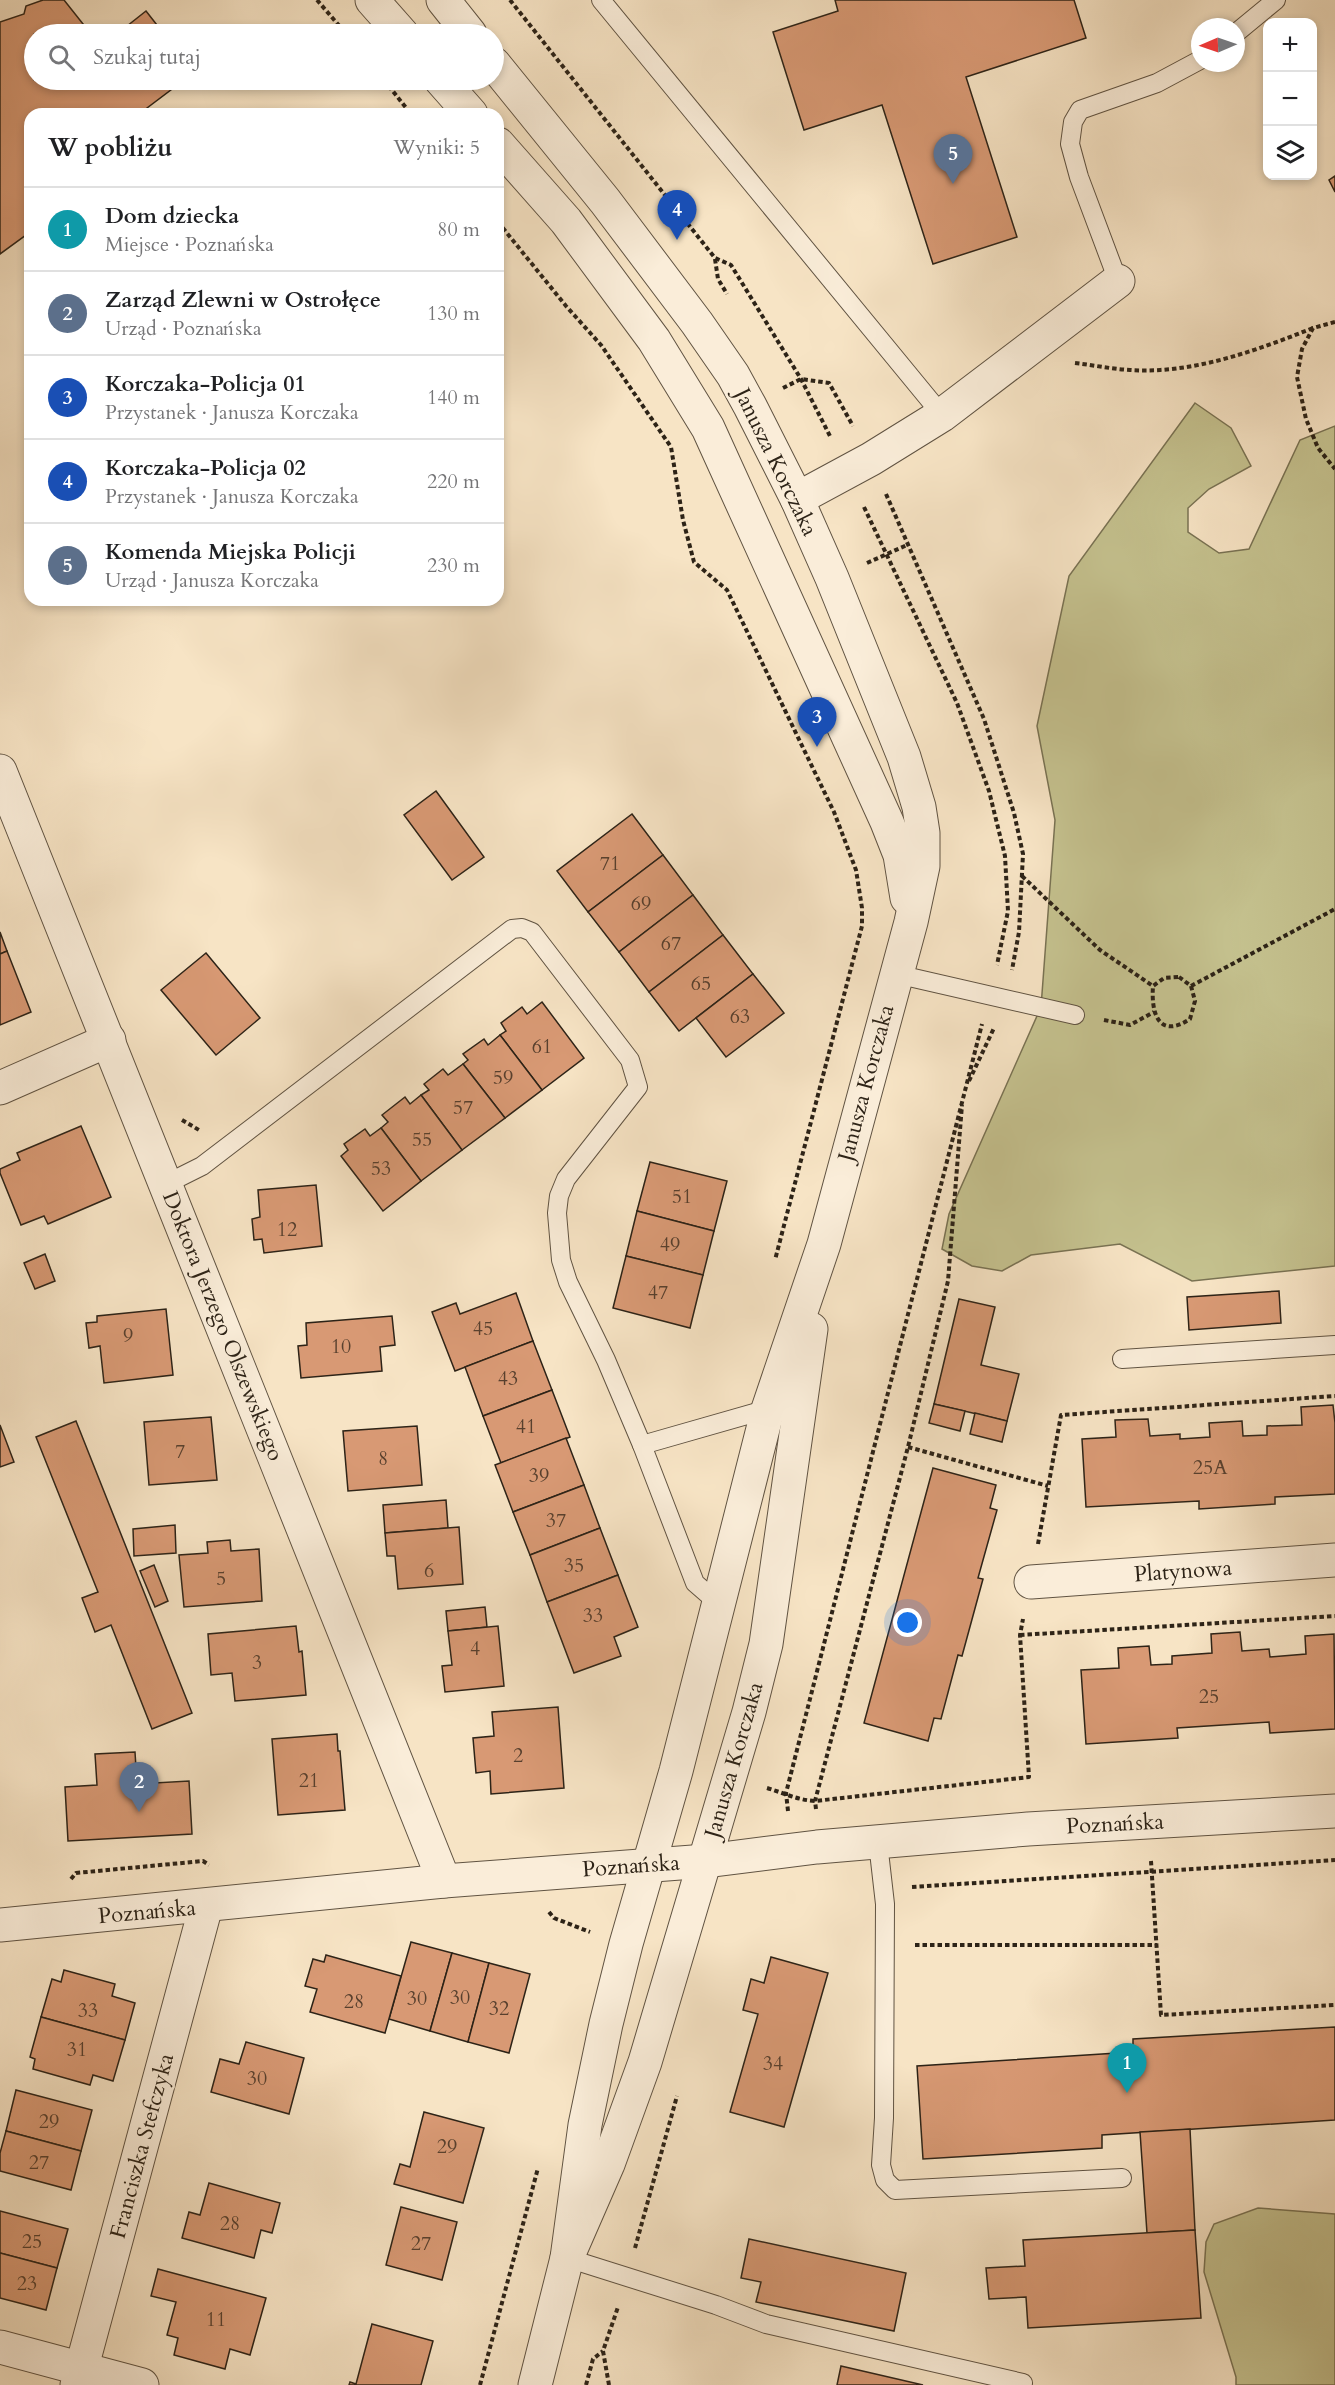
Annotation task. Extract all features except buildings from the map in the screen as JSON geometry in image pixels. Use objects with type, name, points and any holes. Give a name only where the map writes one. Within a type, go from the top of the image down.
[{"type":"street","points":[[372,0],[393,24]]},
{"type":"street","points":[[443,0],[462,24]]},
{"type":"street","name":"Janusza Korczaka","points":[[504,76],[605,201],[697,323],[737,383],[797,499],[832,578],[904,757],[924,833],[922,866],[910,922],[824,1244],[768,1409],[676,1771],[626,1944],[604,2035],[578,2168],[567,2258],[535,2385]]},
{"type":"street","points":[[450,90],[466,108]]},
{"type":"street","name":"Janusza Korczaka","points":[[504,151],[566,221],[654,340],[708,428],[887,822],[900,855],[910,922]]},
{"type":"street","points":[[797,499],[871,459],[942,415],[1118,281]]},
{"type":"street","name":"Doktora Jerzego Olszewskiego","points":[[0,771],[444,1881]]},
{"type":"street","points":[[0,1088],[109,1040]]},
{"type":"street","name":"Janusza Korczaka","points":[[567,2258],[608,2164],[645,2062],[746,1723],[766,1644],[824,1244]]},
{"type":"street","name":"Platynowa","points":[[1031,1582],[1335,1560]]},
{"type":"street","name":"Poznańska","points":[[0,1925],[444,1881],[706,1861],[817,1847],[1028,1828],[1335,1811]]},
{"type":"street","name":"Franciszka Stefczyka","points":[[79,2377],[206,1906]]},
{"type":"street","points":[[0,2347],[79,2377],[142,2385]]},
{"type":"lane","points":[[601,0],[942,415]]},
{"type":"lane","points":[[1245,25],[1267,4]]},
{"type":"lane","points":[[1118,281],[1079,177],[1070,144],[1073,122],[1080,110],[1157,83],[1191,65]]},
{"type":"lane","points":[[166,1184],[202,1166],[512,929],[522,928],[532,932],[630,1060],[639,1088],[566,1179],[559,1196],[557,1213],[561,1260],[568,1282],[606,1360],[642,1445],[695,1583],[718,1603]]},
{"type":"lane","points":[[896,974],[1075,1015]]},
{"type":"lane","points":[[1122,1359],[1335,1345]]},
{"type":"lane","points":[[642,1445],[768,1409]]},
{"type":"lane","points":[[878,1843],[885,1945],[884,2118],[881,2165],[885,2180],[895,2190],[1122,2178]]},
{"type":"lane","points":[[567,2258],[766,2324],[1023,2383]]},
{"type":"path","points":[[317,0],[338,24]]},
{"type":"path","points":[[510,0],[715,258],[731,266],[801,379]]},
{"type":"path","points":[[392,90],[406,108]]},
{"type":"path","points":[[1064,361],[1131,370],[1191,367],[1256,351],[1313,328],[1335,322]]},
{"type":"path","points":[[1313,328],[1302,349],[1297,377],[1306,419],[1318,448],[1335,469]]},
{"type":"path","points":[[1022,876],[1100,950],[1153,986]]},
{"type":"path","points":[[1191,986],[1335,909]]},
{"type":"path","points":[[1179,977],[1191,986],[1195,1001],[1190,1019],[1179,1026],[1166,1026],[1156,1019],[1151,1005],[1153,986],[1164,978],[1179,977]]},
{"type":"path","points":[[1075,1015],[1130,1025],[1154,1012]]},
{"type":"path","points":[[786,1793],[963,1092]]},
{"type":"path","points":[[815,1801],[908,1447],[948,1281]]},
{"type":"path","points":[[766,1788],[786,1793],[797,1800],[815,1801],[1029,1777],[1020,1635],[1061,1415],[1335,1396]]},
{"type":"path","points":[[908,1447],[1048,1486]]},
{"type":"path","points":[[1020,1635],[1335,1616]]},
{"type":"path","points":[[1151,1860],[1161,2015],[1335,2005]]},
{"type":"path","points":[[882,1880],[912,1887],[1335,1860]]},
{"type":"path","points":[[65,1887],[76,1873],[203,1861],[212,1867]]},
{"type":"path","points":[[885,1945],[1157,1945]]},
{"type":"path","points":[[609,2385],[603,2351],[628,2277],[679,2087]]},
{"type":"path","points":[[586,2385],[593,2359],[603,2351]]},
{"type":"shaded area","points":[[1195,403],[1231,428],[1251,466],[1209,489],[1188,508],[1188,532],[1219,553],[1249,549],[1300,440],[1335,426],[1335,1266],[1192,1281],[1120,1244],[1031,1255],[1002,1271],[972,1266],[942,1249],[949,1214],[1041,1007],[1055,820],[1037,726],[1069,576]]},
{"type":"shaded area","points":[[1258,2208],[1335,2214],[1335,2385],[1236,2385],[1236,2377],[1204,2272],[1206,2242],[1214,2224]]},
{"type":"place","name":"Komenda Miejska Policji","points":[[953,184]]},
{"type":"place","name":"Korczaka-Policja 02","points":[[677,240]]},
{"type":"place","name":"Korczaka-Policja 01","points":[[817,747]]},
{"type":"place","name":"Zarząd Zlewni w Ostrołęce","points":[[139,1812]]},
{"type":"place","name":"Dom dziecka","points":[[1127,2093]]}]
